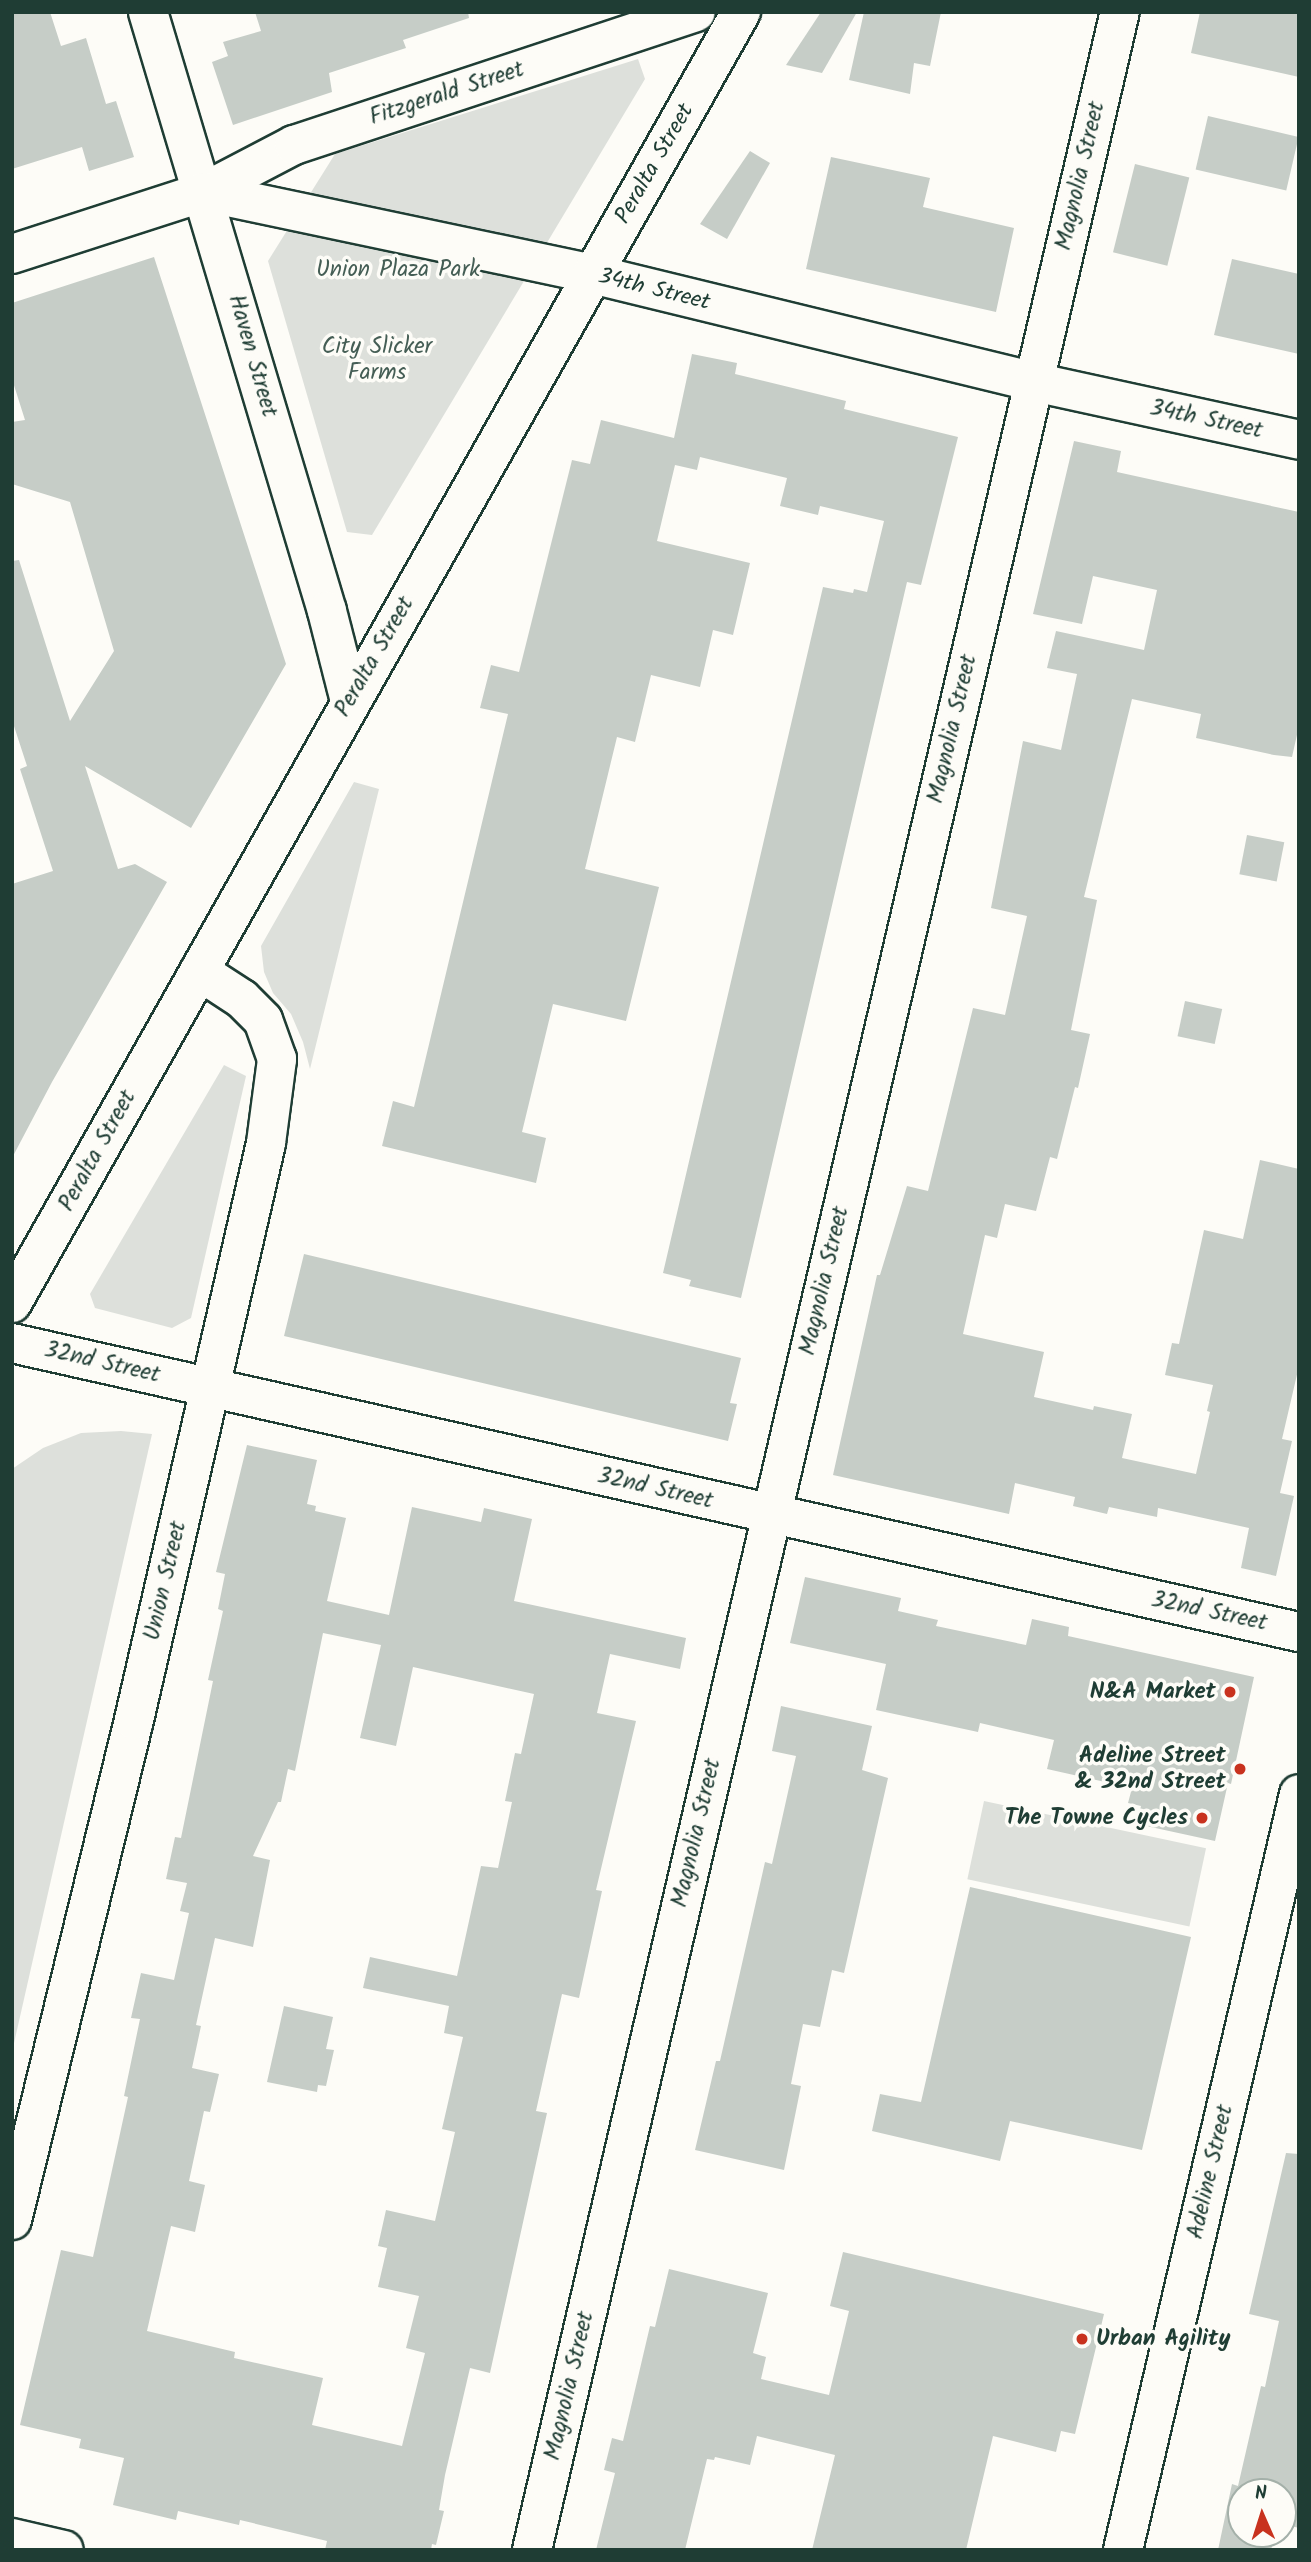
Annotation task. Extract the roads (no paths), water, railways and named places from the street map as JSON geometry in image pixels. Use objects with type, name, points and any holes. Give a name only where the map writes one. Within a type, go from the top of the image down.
[{"type":"street","name":"Haven Street","points":[[148,12],[320,584],[350,701]]},
{"type":"street","name":"Fitzgerald Street","points":[[204,192],[294,145],[696,12]]},
{"type":"street","name":"Peralta Street","points":[[12,1303],[741,12]]},
{"type":"street","name":"Magnolia Street","points":[[532,2550],[1119,12]]},
{"type":"street","name":"34th Street","points":[[12,254],[204,192],[592,274],[1034,382],[1299,440]]},
{"type":"street","name":"Union Street","points":[[12,2220],[134,1720],[265,1143],[278,1059],[263,1020],[242,999],[199,971]]},
{"type":"street","name":"32nd Street","points":[[12,1343],[1299,1632]]},
{"type":"street","name":"Adeline Street","points":[[1123,2550],[1299,1794]]},
{"type":"street","points":[[12,2538],[64,2550]]},
{"type":"place","name":"N&A Market","points":[[1230,1692]]},
{"type":"place","name":"Adeline Street & 32nd Street","points":[[1240,1769]]},
{"type":"place","name":"The Towne Cycles","points":[[1202,1818]]},
{"type":"place","name":"Urban Agility","points":[[1082,2339]]},
{"type":"park label","name":"Union Plaza Park","points":[[398,270]]},
{"type":"park label","name":"City Slicker Farms","points":[[377,360]]}]
